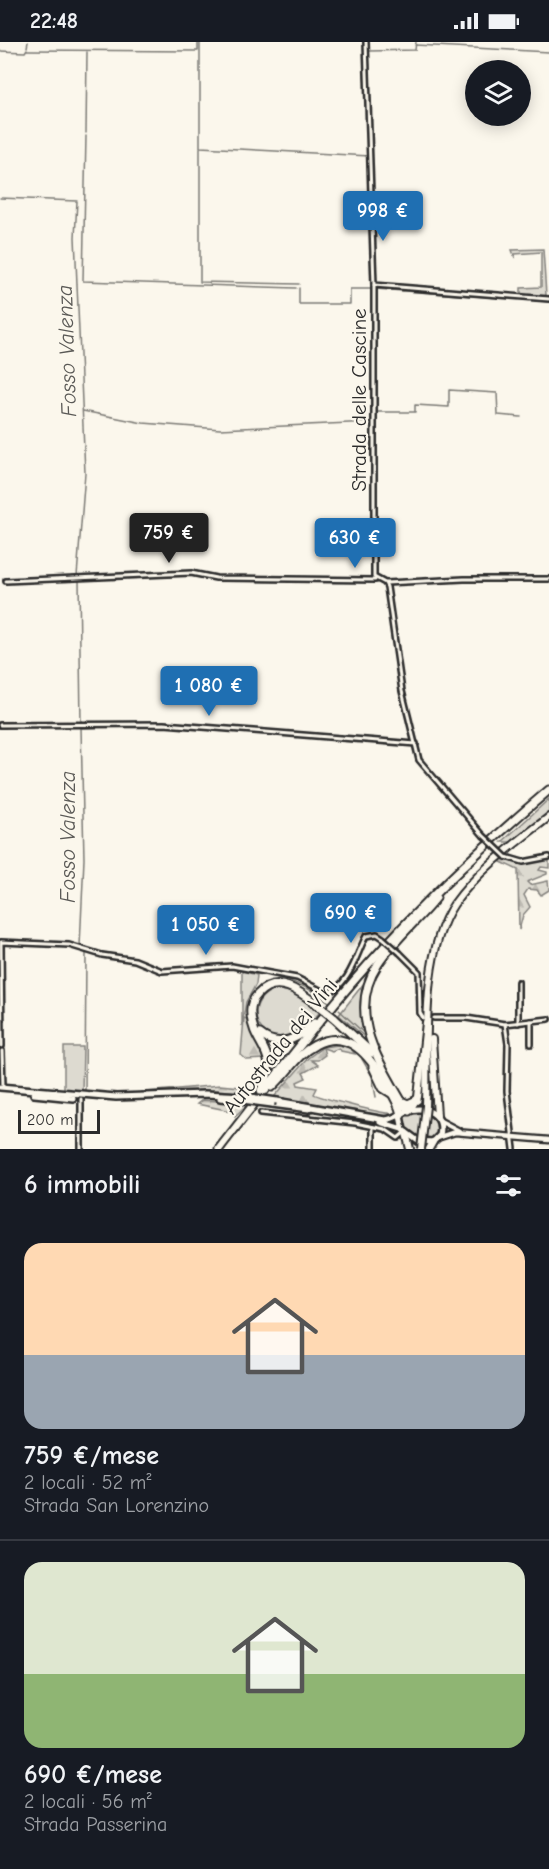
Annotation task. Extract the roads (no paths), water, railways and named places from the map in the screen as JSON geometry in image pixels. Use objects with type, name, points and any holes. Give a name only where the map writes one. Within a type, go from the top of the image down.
[{"type":"highway","name":"Autostrada dei Vini","points":[[219,1149],[358,976],[449,880],[549,790]]},
{"type":"highway","name":"Autostrada dei Vini","points":[[224,1149],[348,993],[438,896],[549,796]]},
{"type":"highway","points":[[421,1149],[426,1106],[434,952],[450,911],[481,874],[549,817]]},
{"type":"highway","points":[[377,1068],[365,1024],[366,991],[379,963],[438,896]]},
{"type":"highway","points":[[254,1026],[263,1036],[272,1041],[284,1041],[299,1036],[358,976]]},
{"type":"highway","points":[[241,1121],[264,1083],[269,1068],[268,1053],[254,1026],[251,1013],[252,1003],[267,987],[279,985],[291,987],[334,1018],[367,1049],[400,1099],[410,1110],[417,1100],[424,1034],[431,1014]]},
{"type":"highway","points":[[431,1014],[439,1118]]},
{"type":"highway","points":[[272,1088],[300,1056],[322,1042],[347,1042],[375,1060],[380,1084],[392,1093]]},
{"type":"highway","points":[[367,1049],[392,1093],[401,1116]]},
{"type":"highway","points":[[400,1099],[408,1104],[417,1100]]},
{"type":"highway","points":[[405,1132],[410,1149]]},
{"type":"highway","points":[[429,1149],[435,1140]]},
{"type":"main road","points":[[1,1088],[82,1098],[141,1098],[205,1094],[381,1119],[401,1116],[410,1110],[427,1110],[450,1128],[467,1132],[549,1140]]},
{"type":"main road","points":[[274,1102],[390,1124],[418,1141],[435,1140],[450,1133],[467,1132]]},
{"type":"main road","points":[[401,1116],[405,1132]]},
{"type":"main road","points":[[435,1140],[441,1130],[439,1118]]},
{"type":"street","name":"Strada delle Cascine","points":[[366,42],[374,285],[373,572],[376,580]]},
{"type":"street","points":[[374,285],[549,299]]},
{"type":"street","points":[[6,581],[191,573],[216,578],[376,580],[386,584],[464,579],[549,579]]},
{"type":"street","points":[[386,584],[402,691],[424,767],[483,835],[506,857],[523,862],[549,857]]},
{"type":"street","points":[[0,725],[164,724],[416,744]]},
{"type":"street","points":[[1,1088],[1,942],[26,945],[69,945],[102,955],[135,960],[162,971],[232,966],[297,978],[326,993],[334,989],[349,971],[366,936],[373,933],[383,938],[419,972],[423,1018]]},
{"type":"street","points":[[518,982],[518,1023]]},
{"type":"street","points":[[431,1014],[505,1024],[549,1019]]},
{"type":"street","points":[[531,1021],[531,1044]]},
{"type":"street","points":[[505,1024],[508,1044],[507,1091],[514,1149]]},
{"type":"street","points":[[81,1149],[82,1098]]},
{"type":"street","points":[[261,1113],[385,1129],[397,1137],[405,1132]]},
{"type":"street","points":[[373,1127],[373,1149]]},
{"type":"waterway","points":[[27,47],[28,42]]},
{"type":"waterway","points":[[27,50],[198,51],[198,42]]},
{"type":"waterway","points":[[200,42],[200,147],[370,156]]},
{"type":"waterway","points":[[368,42],[369,51],[415,50],[416,42]]},
{"type":"waterway","points":[[415,45],[549,52]]},
{"type":"waterway","points":[[0,51],[25,52],[27,49]]},
{"type":"waterway","points":[[369,51],[372,155]]},
{"type":"waterway","points":[[86,133],[87,52]]},
{"type":"waterway","points":[[86,136],[83,281],[296,288]]},
{"type":"waterway","points":[[200,148],[200,282],[299,284]]},
{"type":"waterway","name":"Fosso Valenza","points":[[0,198],[77,201],[75,237],[85,473],[77,576]]},
{"type":"waterway","points":[[370,217],[371,286]]},
{"type":"waterway","points":[[299,288],[299,304],[350,304],[350,289],[371,289],[372,418]]},
{"type":"waterway","points":[[376,289],[516,299]]},
{"type":"waterway","points":[[519,299],[549,302]]},
{"type":"waterway","points":[[375,412],[415,412],[415,405],[449,407],[449,390],[497,393],[498,415],[521,417]]},
{"type":"waterway","points":[[83,411],[143,423],[220,429],[371,422]]},
{"type":"waterway","name":"Fosso Valenza","points":[[79,579],[81,724]]},
{"type":"waterway","points":[[373,581],[379,582]]},
{"type":"waterway","points":[[82,728],[131,726]]},
{"type":"waterway","points":[[157,726],[173,727]]},
{"type":"waterway","name":"Fosso Valenza","points":[[80,946],[84,859],[81,727]]},
{"type":"waterway","points":[[85,1090],[86,952]]},
{"type":"waterway","name":"Fosso Valenza","points":[[87,952],[112,958]]},
{"type":"waterway","name":"Fosso Valenza","points":[[139,963],[160,973],[194,970]]},
{"type":"waterway","name":"Fosso Valenza","points":[[226,968],[240,970]]},
{"type":"waterway","name":"Fosso Valenza","points":[[242,970],[297,984],[329,1002]]},
{"type":"waterway","name":"Fosso Valenza","points":[[339,1010],[365,1034]]},
{"type":"waterway","points":[[362,1059],[372,1076],[376,1097]]}]
